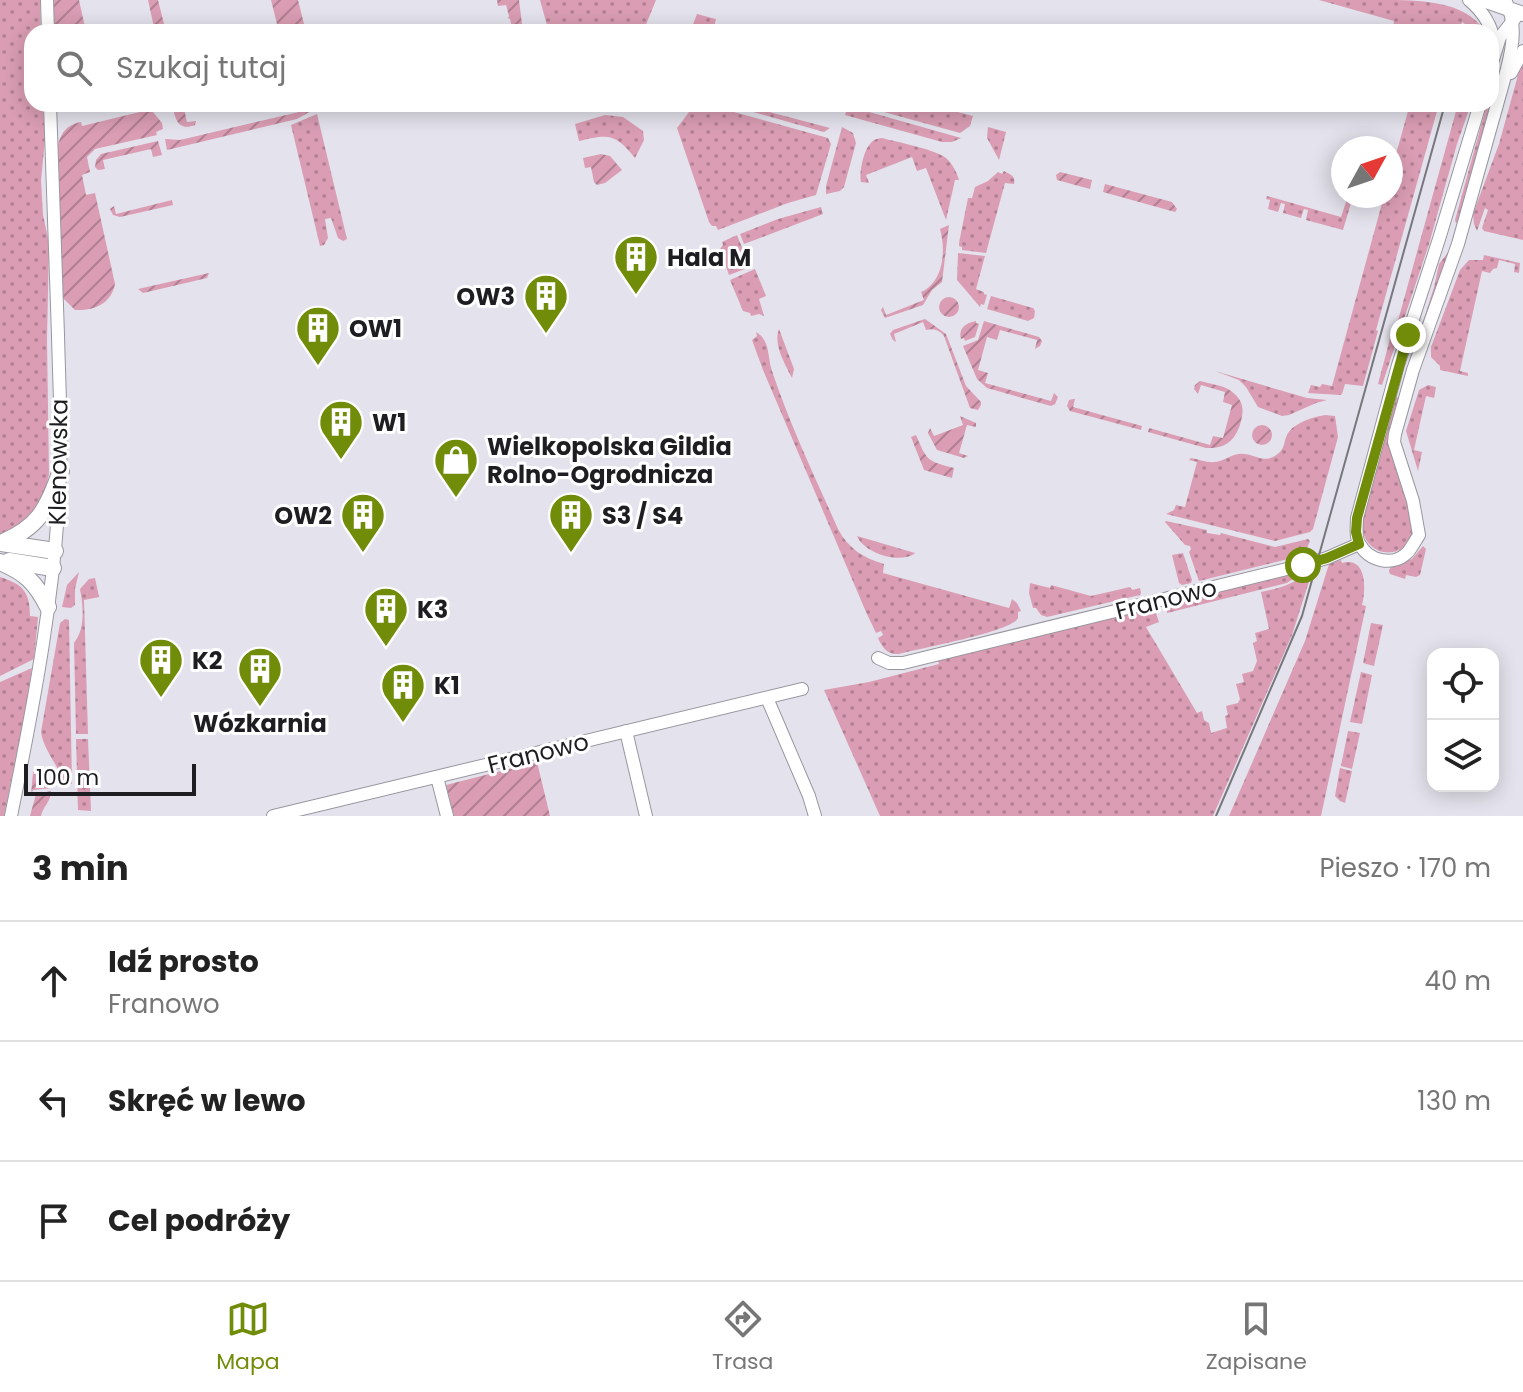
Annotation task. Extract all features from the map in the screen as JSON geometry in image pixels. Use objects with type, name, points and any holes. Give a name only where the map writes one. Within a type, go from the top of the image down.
[{"type":"main road","points":[[0,552],[34,524],[48,505],[61,471]]},
{"type":"main road","points":[[0,552],[55,551]]},
{"type":"main road","points":[[0,552],[53,568]]},
{"type":"main road","points":[[0,552],[33,582],[48,607]]},
{"type":"street","points":[[47,0],[48,24]]},
{"type":"street","points":[[1469,0],[1488,24]]},
{"type":"street","points":[[1483,0],[1516,12]]},
{"type":"street","points":[[1499,40],[1516,12]]},
{"type":"street","points":[[1499,97],[1512,48],[1516,12]]},
{"type":"street","points":[[1500,93],[1523,51]]},
{"type":"street","name":"Klenowska","points":[[11,816],[28,736],[48,607],[61,471],[51,112]]},
{"type":"street","points":[[1478,112],[1398,365],[1357,518],[1359,544],[1375,559],[1388,562],[1401,558],[1419,535],[1415,510],[1394,442],[1395,434],[1413,370],[1458,244],[1495,112]]},
{"type":"street","name":"Franowo","points":[[878,658],[889,663],[903,663],[1302,566],[1359,544]]},
{"type":"street","name":"Franowo","points":[[273,816],[802,689]]},
{"type":"street","points":[[767,698],[815,816]]},
{"type":"street","points":[[626,731],[646,816]]},
{"type":"street","points":[[437,777],[447,816]]},
{"type":"shaded area","points":[[0,0],[40,0],[41,24],[24,24],[24,112],[43,112],[45,140],[41,180],[43,215],[49,243],[49,474],[44,496],[29,522],[0,534]]},
{"type":"shaded area","points":[[53,0],[79,0],[84,24],[54,24]]},
{"type":"shaded area","points":[[148,0],[158,0],[164,24],[153,24]]},
{"type":"shaded area","points":[[271,0],[298,0],[304,24],[277,24]]},
{"type":"shaded area","points":[[497,0],[519,0],[522,24],[511,24],[506,5],[498,6]]},
{"type":"shaded area","points":[[540,0],[656,0],[646,24],[547,24]]},
{"type":"shaded area","points":[[1319,0],[1411,0],[1440,4],[1466,14],[1479,24],[1393,24],[1394,21]]},
{"type":"shaded area","points":[[697,14],[716,19],[715,24],[693,24]]},
{"type":"shaded area","points":[[1523,57],[1523,240],[1484,231],[1482,228],[1488,210],[1485,208],[1477,231],[1473,214],[1499,144]]},
{"type":"shaded area","points":[[140,112],[153,112],[163,129],[156,132],[157,135],[95,149],[87,157],[90,172],[82,175],[86,195],[95,193],[115,284],[110,297],[101,305],[75,310],[63,298],[58,145],[66,129],[81,122],[82,126]]},
{"type":"shaded area","points":[[174,112],[185,112],[187,122],[196,121],[195,125],[181,125]]},
{"type":"shaded area","points":[[309,112],[297,119],[167,150],[165,139],[180,140]]},
{"type":"shaded area","points":[[689,112],[734,112],[828,138],[831,144],[816,195],[718,230],[709,222],[677,128]]},
{"type":"shaded area","points":[[753,112],[769,112],[830,128],[824,132]]},
{"type":"shaded area","points":[[846,112],[869,112],[961,138],[942,142],[845,115]]},
{"type":"shaded area","points":[[884,112],[958,112],[973,116],[970,126],[960,133]]},
{"type":"shaded area","points":[[1408,112],[1437,112],[1363,386],[1345,384],[1340,395],[1308,393],[1311,385],[1332,386],[1381,208],[1403,208],[1401,136]]},
{"type":"shaded area","points":[[1456,112],[1468,112],[1429,244],[1382,385],[1378,384],[1391,335],[1394,335]]},
{"type":"shaded area","points":[[1485,112],[1489,112],[1458,222],[1455,220]]},
{"type":"shaded area","points":[[317,114],[347,239],[343,241],[338,238],[331,218],[325,219],[328,238],[320,246],[291,125]]},
{"type":"shaded area","points":[[605,115],[623,117],[643,131],[644,140],[635,158],[622,144],[610,138],[579,141],[575,124]]},
{"type":"shaded area","points":[[842,127],[853,133],[856,143],[844,187],[826,194],[826,186]]},
{"type":"shaded area","points":[[988,127],[1006,132],[999,160],[987,138]]},
{"type":"shaded area","points":[[882,138],[933,152],[950,163],[959,180],[955,180],[946,220],[926,168],[917,171],[912,157],[866,175],[869,183],[861,182],[865,152],[873,141]]},
{"type":"shaded area","points":[[158,141],[162,155],[153,157],[151,149],[103,160],[105,169],[95,167],[101,154]]},
{"type":"shaded area","points":[[601,154],[610,156],[622,170],[605,183],[597,185],[591,167],[585,168],[583,158]]},
{"type":"shaded area","points":[[1004,171],[1014,177],[1014,184],[1005,183],[986,253],[962,250],[959,243],[968,198],[972,198],[975,187]]},
{"type":"shaded area","points":[[1060,172],[1092,180],[1090,189],[1057,180],[1056,175]]},
{"type":"shaded area","points":[[1105,184],[1172,202],[1177,209],[1175,212],[1103,192]]},
{"type":"shaded area","points":[[1267,196],[1341,217],[1344,208],[1349,208],[1343,230],[1306,220],[1308,210],[1304,209],[1301,218],[1283,213],[1285,204],[1281,203],[1278,212],[1268,209],[1270,200],[1266,199]]},
{"type":"shaded area","points":[[172,200],[173,205],[120,217],[113,215],[110,209],[114,206],[116,214]]},
{"type":"shaded area","points":[[821,207],[823,214],[744,244],[740,234]]},
{"type":"shaded area","points":[[949,225],[942,282],[932,290],[923,305],[885,318],[881,310],[883,307],[886,315],[924,300],[921,292],[935,281],[941,265],[943,246],[940,229]]},
{"type":"shaded area","points":[[737,235],[750,267],[729,275],[720,249],[722,242]]},
{"type":"shaded area","points":[[1449,251],[1414,350],[1439,264]]},
{"type":"shaded area","points":[[958,253],[985,256],[976,289],[987,295],[984,305],[980,307],[957,280]]},
{"type":"shaded area","points":[[1484,255],[1520,263],[1519,273],[1514,272],[1515,264],[1499,260],[1497,268],[1490,273],[1482,271],[1460,371],[1468,373],[1468,376],[1440,370],[1431,357],[1431,347],[1460,270],[1469,260],[1483,260]]},
{"type":"shaded area","points":[[755,269],[766,296],[759,299],[764,316],[751,316],[743,311],[730,280]]},
{"type":"shaded area","points":[[209,273],[207,278],[143,293],[138,289]]},
{"type":"shaded area","points":[[991,296],[1033,308],[1034,318],[1028,321],[987,309]]},
{"type":"shaded area","points":[[949,297],[956,300],[959,307],[956,314],[949,317],[942,314],[939,307],[942,300]]},
{"type":"shaded area","points":[[925,319],[946,334],[966,386],[981,402],[978,410],[970,408],[940,332],[926,330],[923,322],[894,334],[896,342],[893,340],[890,334],[893,330]]},
{"type":"shaded area","points":[[976,321],[979,324],[975,337],[965,341],[961,339],[964,327]]},
{"type":"shaded area","points":[[984,321],[1039,337],[1042,341],[1035,349],[1037,340],[1000,330],[997,340],[987,337],[978,370],[988,373],[985,383],[1051,401],[1054,393],[1058,397],[1055,404],[1051,406],[987,388],[977,379],[963,346],[978,340]]},
{"type":"shaded area","points":[[779,329],[794,369],[792,378],[779,347]]},
{"type":"shaded area","points":[[756,332],[766,345],[772,371],[795,431],[846,542],[869,559],[884,564],[883,573],[1009,608],[1012,599],[1021,611],[1018,618],[999,629],[899,654],[888,652],[883,647],[878,638],[883,635],[881,631],[876,633],[866,612],[763,370],[752,340],[757,336]]},
{"type":"shaded area","points":[[1215,371],[1307,398],[1327,400],[1282,416],[1258,407],[1239,380]]},
{"type":"shaded area","points":[[1200,381],[1228,389],[1241,403],[1241,420],[1231,440],[1223,446],[1206,448],[1148,432],[1149,428],[1210,445],[1213,436],[1223,438],[1232,405],[1223,402],[1225,392],[1201,385],[1198,394],[1194,389]]},
{"type":"shaded area","points":[[1428,385],[1436,387],[1434,398],[1426,396],[1414,450],[1422,452],[1418,471],[1406,431],[1419,390]]},
{"type":"shaded area","points":[[1396,397],[1399,398],[1390,449],[1409,507],[1413,531],[1404,547],[1386,552],[1370,544],[1364,535],[1362,522]]},
{"type":"shaded area","points":[[1075,399],[1073,407],[1142,426],[1141,430],[1070,411],[1067,406],[1069,400]]},
{"type":"shaded area","points":[[1325,415],[1335,416],[1338,437],[1310,532],[1275,541],[1166,514],[1176,505],[1185,507],[1197,462],[1189,460],[1191,458],[1215,462],[1244,454],[1269,458],[1280,452],[1294,427]]},
{"type":"shaded area","points":[[960,416],[976,423],[976,427],[967,425],[959,453],[968,456],[964,458],[937,450],[928,433],[930,428],[934,436],[963,425]]},
{"type":"shaded area","points":[[1262,425],[1269,428],[1272,435],[1269,442],[1262,445],[1255,442],[1252,435],[1255,428]]},
{"type":"shaded area","points":[[916,435],[929,459],[954,468],[952,478],[924,470],[911,437]]},
{"type":"shaded area","points":[[1166,521],[1275,547],[1310,541],[1304,555],[1199,581],[1189,552],[1190,546],[1185,545]]},
{"type":"shaded area","points":[[857,536],[915,553],[899,558],[882,555],[867,547]]},
{"type":"shaded area","points":[[1423,546],[1426,549],[1420,575],[1406,575],[1405,579],[1390,574],[1391,567],[1412,559]]},
{"type":"shaded area","points":[[1183,553],[1192,580],[1182,585],[1172,555]]},
{"type":"shaded area","points":[[1341,560],[1342,563],[1356,564],[1360,569],[1364,583],[1362,605],[1366,606],[1321,816],[1229,816],[1305,641],[1329,564]]},
{"type":"shaded area","points":[[1313,569],[1292,635],[1213,816],[880,816],[824,690],[869,682],[939,664],[938,661],[1149,609],[1156,613],[1159,622],[1146,627],[1197,713],[1202,711],[1211,733],[1227,728],[1226,706],[1238,703],[1240,699],[1236,684],[1244,682],[1242,674],[1253,671],[1257,661],[1253,643],[1257,641],[1255,633],[1269,629],[1261,592],[1286,585]]},
{"type":"shaded area","points":[[79,572],[75,605],[62,607],[67,585]]},
{"type":"shaded area","points":[[1300,572],[1287,583],[1167,613],[1171,604]]},
{"type":"shaded area","points":[[0,577],[24,590],[30,616],[38,617],[34,659],[0,676]]},
{"type":"shaded area","points":[[95,578],[99,597],[84,600],[88,734],[76,734],[74,643],[82,624],[80,589],[89,579]]},
{"type":"shaded area","points":[[1030,583],[1050,588],[1051,585],[1091,596],[1130,587],[1132,590],[1140,588],[1141,593],[1047,617],[1033,608]]},
{"type":"shaded area","points":[[69,620],[72,784],[64,785],[41,732],[60,623]]},
{"type":"shaded area","points":[[1371,623],[1383,625],[1374,666],[1363,663]]},
{"type":"shaded area","points":[[32,668],[4,816],[0,816],[0,682]]},
{"type":"shaded area","points":[[1361,672],[1372,675],[1362,724],[1350,722]]},
{"type":"shaded area","points":[[1348,731],[1360,733],[1352,769],[1341,766]]},
{"type":"shaded area","points":[[76,739],[88,739],[91,811],[78,810]]},
{"type":"shaded area","points":[[537,762],[550,816],[454,816],[446,785]]},
{"type":"shaded area","points":[[1340,768],[1352,771],[1345,803],[1335,796]]},
{"type":"shaded area","points":[[33,772],[44,773],[51,788],[33,790],[31,795]]},
{"type":"shaded area","points":[[51,791],[41,816],[30,816],[36,794]]},
{"type":"tram line","points":[[1216,816],[1302,616],[1443,112]]},
{"type":"place","name":"Hala M","points":[[636,296]]},
{"type":"place","name":"OW3","points":[[546,335]]},
{"type":"place","name":"OW1","points":[[318,367]]},
{"type":"place","name":"W1","points":[[341,461]]},
{"type":"place","name":"Wielkopolska Gildia Rolno-Ogrodnicza","points":[[456,499]]},
{"type":"place","name":"OW2","points":[[363,554]]},
{"type":"place","name":"S3 / S4","points":[[571,554]]},
{"type":"place","name":"K3","points":[[386,648]]},
{"type":"place","name":"K2","points":[[161,699]]},
{"type":"place","name":"Wózkarnia","points":[[260,708]]},
{"type":"place","name":"K1","points":[[403,724]]},
{"type":"route","points":[[1303,565],[1342,553],[1359,544],[1357,518],[1408,335]]}]
